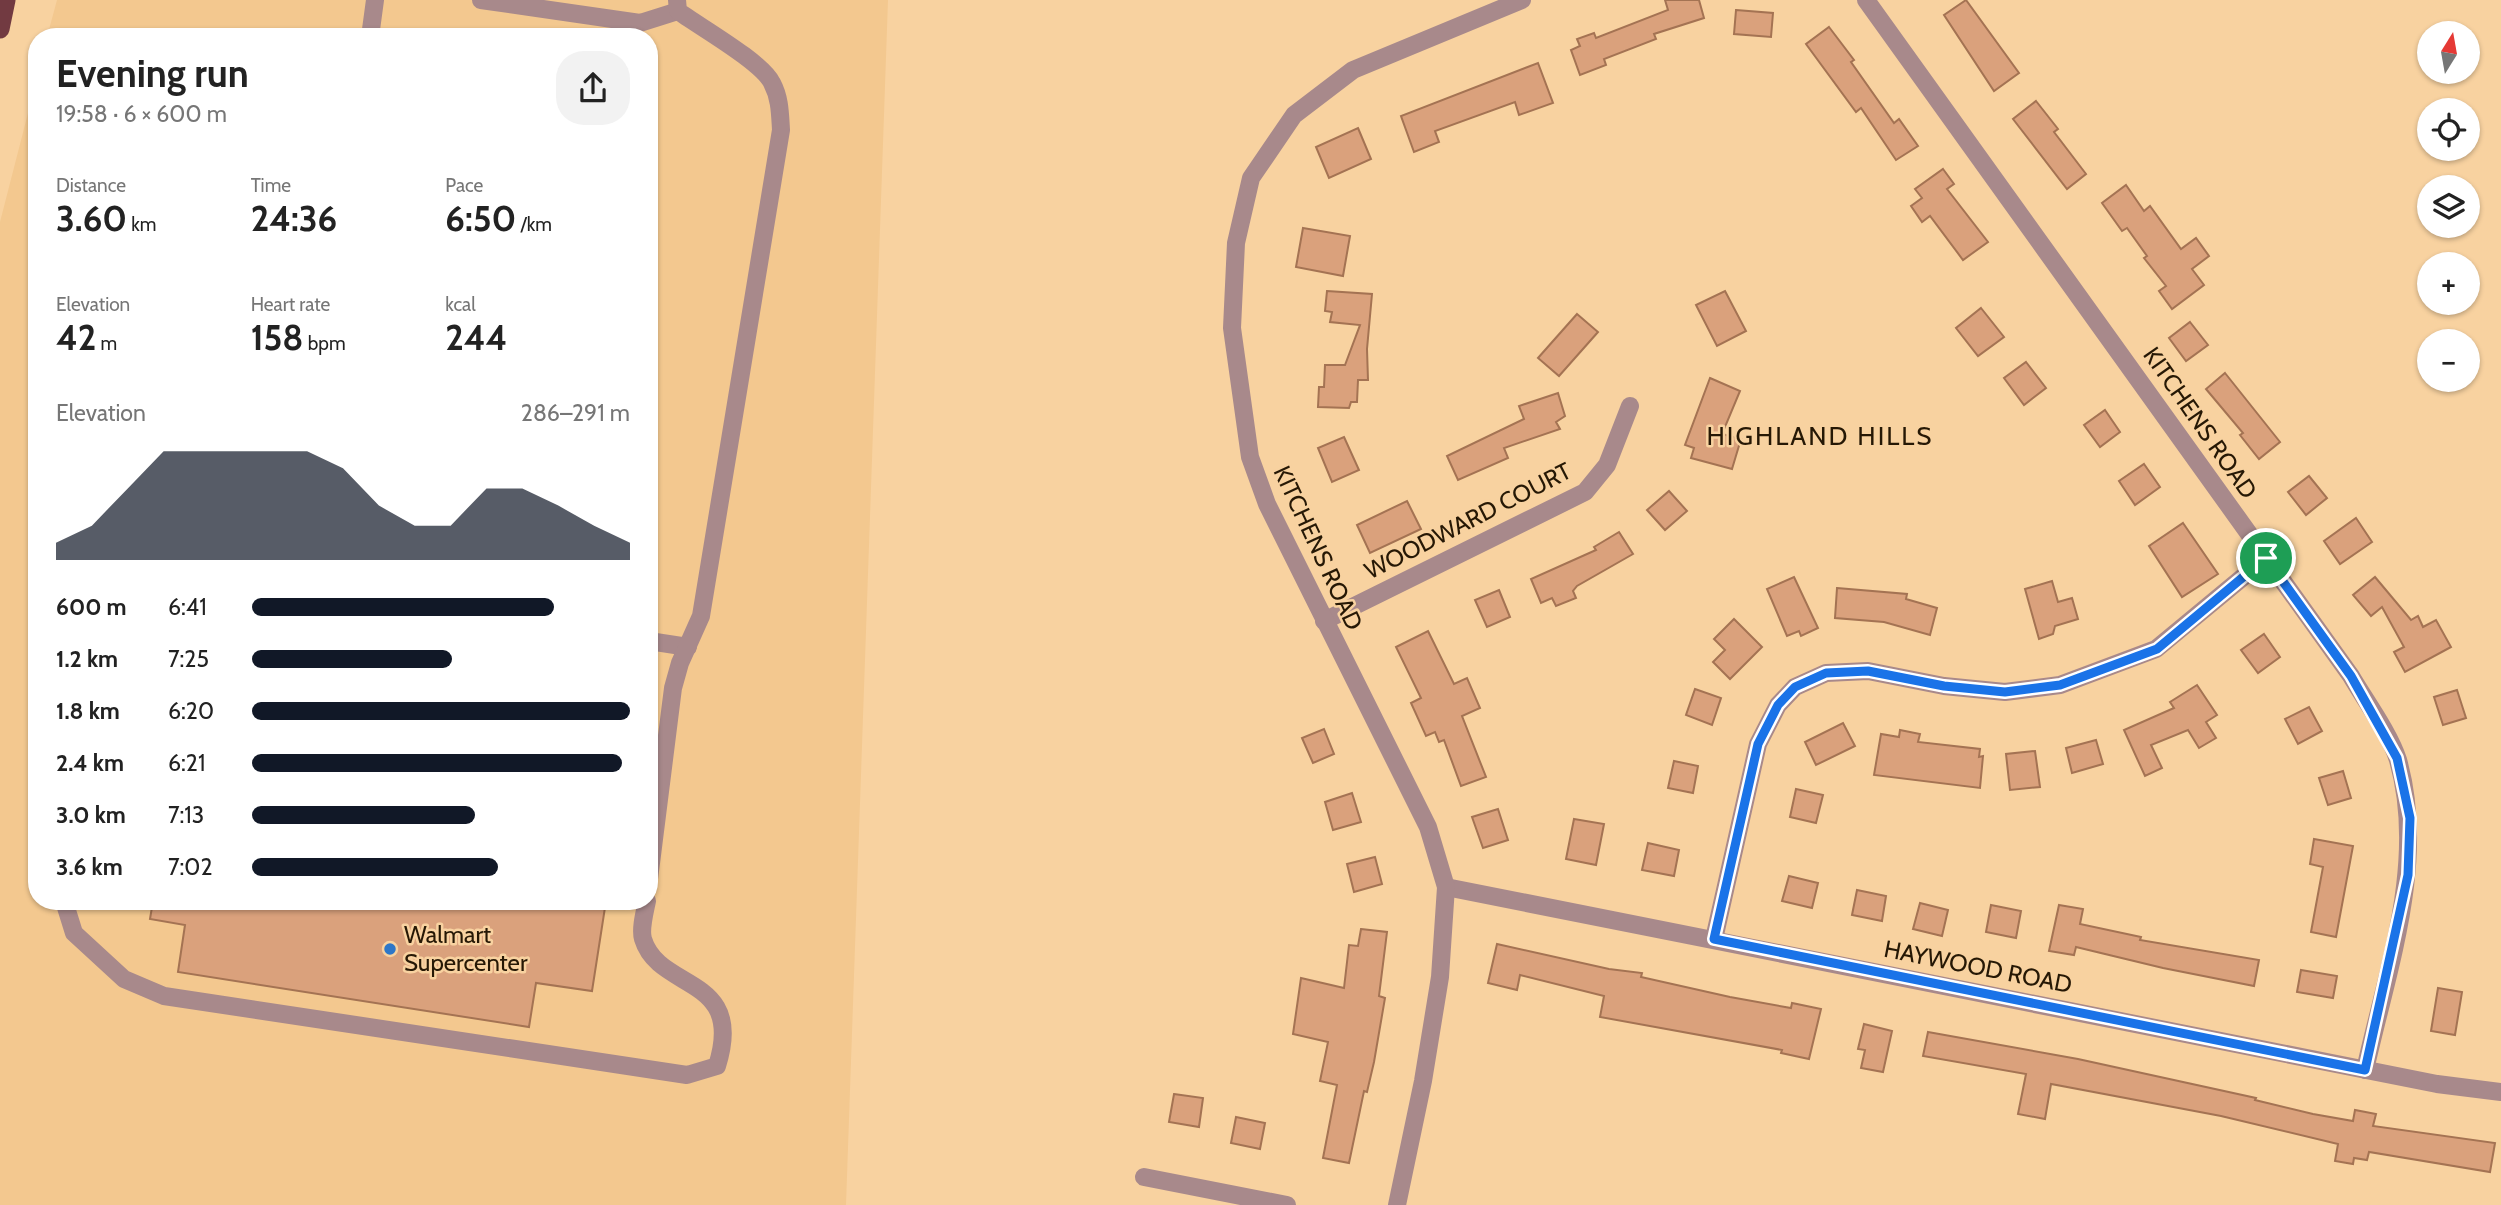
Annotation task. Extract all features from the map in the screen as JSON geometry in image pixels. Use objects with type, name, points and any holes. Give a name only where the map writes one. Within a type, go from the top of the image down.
[{"type":"highway","points":[[0,29],[6,0]]},
{"type":"street","points":[[371,28],[375,0]]},
{"type":"street","points":[[481,0],[639,23],[678,5],[753,61],[771,80],[780,104],[781,130],[701,616],[673,688],[658,807]]},
{"type":"street","name":"KITCHENS ROAD","points":[[1397,1205],[1423,1081],[1440,977],[1446,887],[1428,827],[1267,504],[1250,457],[1232,328],[1236,243],[1251,178],[1294,115],[1353,70],[1522,0]]},
{"type":"street","name":"KITCHENS ROAD","points":[[1866,0],[2351,676],[2397,758],[2410,818],[2408,875],[2365,1070]]},
{"type":"street","name":"WOODWARD COURT","points":[[1324,621],[1585,492],[1606,465],[1630,406]]},
{"type":"street","points":[[1714,939],[1758,744],[1778,705],[1795,687],[1826,673],[1868,671],[1944,686],[2005,692],[2060,685],[2157,649],[2266,558]]},
{"type":"street","points":[[658,642],[688,647]]},
{"type":"street","name":"HAYWOOD ROAD","points":[[1446,887],[2437,1084],[2501,1092]]},
{"type":"street","points":[[67,910],[74,933],[124,979],[164,996],[687,1075],[717,1066],[725,1041],[720,1014],[701,989],[656,960],[642,938],[645,910]]},
{"type":"street","points":[[1144,1177],[1287,1205]]},
{"type":"shaded area","points":[[57,0],[888,0],[846,1205],[0,1205],[0,222],[28,113],[28,910],[658,910],[658,28],[49,28]]},
{"type":"building","points":[[1665,0],[1699,0],[1704,18],[1654,34],[1656,39],[1604,59],[1606,65],[1580,75],[1571,50],[1580,46],[1577,39],[1594,33],[1596,38],[1668,10]]},
{"type":"building","points":[[1966,0],[2019,73],[1994,91],[1944,15]]},
{"type":"building","points":[[1736,10],[1773,13],[1771,37],[1734,34]]},
{"type":"building","points":[[1829,27],[1854,60],[1851,62],[1894,123],[1899,119],[1918,146],[1896,160],[1861,108],[1856,112],[1806,44]]},
{"type":"building","points":[[1538,63],[1553,103],[1519,115],[1515,102],[1435,131],[1439,142],[1414,152],[1401,116]]},
{"type":"building","points":[[2036,101],[2058,129],[2054,132],[2086,174],[2067,189],[2013,119]]},
{"type":"building","points":[[1358,128],[1371,159],[1329,178],[1316,147]]},
{"type":"building","points":[[1943,169],[1954,184],[1947,189],[1988,242],[1963,260],[1930,216],[1922,222],[1911,206],[1922,198],[1915,189]]},
{"type":"building","points":[[2126,185],[2144,211],[2150,206],[2181,249],[2196,238],[2209,256],[2192,269],[2204,285],[2172,309],[2159,291],[2166,286],[2144,258],[2147,256],[2127,228],[2122,231],[2102,203]]},
{"type":"building","points":[[1303,228],[1350,236],[1343,276],[1296,267]]},
{"type":"building","points":[[1327,291],[1372,294],[1367,349],[1368,380],[1358,380],[1357,402],[1351,402],[1349,408],[1318,407],[1319,387],[1324,387],[1325,365],[1345,365],[1360,325],[1330,322],[1332,312],[1325,311]]},
{"type":"building","points":[[1725,291],[1746,331],[1717,346],[1696,305]]},
{"type":"building","points":[[1981,308],[2004,337],[1978,356],[1956,328]]},
{"type":"building","points":[[1577,314],[1598,332],[1559,376],[1538,358]]},
{"type":"building","points":[[2190,322],[2208,345],[2186,361],[2169,338]]},
{"type":"building","points":[[2026,362],[2046,388],[2024,405],[2004,378]]},
{"type":"building","points":[[2225,373],[2280,442],[2259,459],[2240,435],[2243,433],[2206,389]]},
{"type":"building","points":[[1710,378],[1740,391],[1722,434],[1741,439],[1732,469],[1691,458],[1694,448],[1685,445]]},
{"type":"building","points":[[1558,393],[1565,416],[1556,422],[1560,429],[1504,448],[1508,458],[1458,480],[1447,456],[1524,419],[1519,406]]},
{"type":"building","points":[[2105,410],[2120,432],[2100,447],[2084,425]]},
{"type":"building","points":[[1344,437],[1359,470],[1332,482],[1318,448]]},
{"type":"building","points":[[2144,464],[2160,487],[2135,505],[2119,481]]},
{"type":"building","points":[[2309,476],[2327,498],[2306,515],[2288,492]]},
{"type":"building","points":[[1669,491],[1687,511],[1665,530],[1647,510]]},
{"type":"building","points":[[1407,501],[1421,529],[1370,553],[1357,525]]},
{"type":"building","points":[[2356,518],[2372,542],[2340,564],[2324,541]]},
{"type":"building","points":[[2183,523],[2218,574],[2182,597],[2149,546]]},
{"type":"building","points":[[1619,532],[1633,554],[1577,586],[1573,591],[1576,598],[1556,606],[1552,598],[1541,603],[1531,579],[1596,550],[1594,547]]},
{"type":"building","points":[[1794,577],[1818,628],[1801,636],[1799,631],[1787,636],[1767,589]]},
{"type":"building","points":[[2375,577],[2411,620],[2418,616],[2423,627],[2436,620],[2451,647],[2405,672],[2394,652],[2404,647],[2382,607],[2371,616],[2353,595]]},
{"type":"building","points":[[2052,581],[2058,602],[2072,598],[2078,619],[2055,626],[2053,634],[2039,639],[2025,589]]},
{"type":"building","points":[[1837,588],[1907,594],[1906,599],[1937,608],[1930,635],[1884,622],[1835,618]]},
{"type":"building","points":[[1499,590],[1510,617],[1487,627],[1475,600]]},
{"type":"building","points":[[1734,619],[1762,647],[1730,679],[1713,662],[1725,650],[1714,639]]},
{"type":"building","points":[[1428,631],[1454,684],[1467,678],[1480,708],[1462,716],[1486,777],[1461,786],[1444,740],[1439,742],[1435,732],[1426,736],[1411,703],[1421,698],[1396,647]]},
{"type":"building","points":[[2264,634],[2280,657],[2258,673],[2241,650]]},
{"type":"building","points":[[2197,685],[2217,715],[2206,722],[2216,738],[2199,748],[2188,730],[2151,745],[2162,768],[2145,776],[2124,730],[2174,708],[2170,702]]},
{"type":"building","points":[[1695,689],[1721,698],[1712,725],[1686,715]]},
{"type":"building","points":[[2457,690],[2466,718],[2443,725],[2434,697]]},
{"type":"building","points":[[2309,707],[2322,731],[2298,744],[2285,719]]},
{"type":"building","points":[[1843,723],[1855,746],[1816,765],[1805,742]]},
{"type":"building","points":[[1324,729],[1334,754],[1313,763],[1302,738]]},
{"type":"building","points":[[1900,730],[1920,734],[1918,742],[1980,749],[1979,757],[1983,756],[1980,788],[1874,775],[1881,734],[1899,737]]},
{"type":"building","points":[[2096,740],[2103,764],[2072,773],[2066,748]]},
{"type":"building","points":[[2035,751],[2040,787],[2010,790],[2006,754]]},
{"type":"building","points":[[1674,761],[1698,766],[1693,793],[1668,788]]},
{"type":"building","points":[[2343,771],[2351,798],[2328,805],[2319,778]]},
{"type":"building","points":[[1796,789],[1823,795],[1816,823],[1790,817]]},
{"type":"building","points":[[1352,793],[1361,822],[1333,830],[1325,802]]},
{"type":"building","points":[[1498,809],[1508,840],[1483,848],[1472,817]]},
{"type":"building","points":[[1574,819],[1604,824],[1596,865],[1566,859]]},
{"type":"building","points":[[2314,839],[2353,846],[2336,937],[2311,932],[2323,867],[2310,864]]},
{"type":"building","points":[[1648,843],[1679,850],[1674,876],[1642,870]]},
{"type":"building","points":[[1375,857],[1382,884],[1354,892],[1347,864]]},
{"type":"building","points":[[1789,876],[1818,883],[1812,908],[1782,901]]},
{"type":"building","points":[[1857,890],[1886,896],[1882,921],[1852,915]]},
{"type":"building","points":[[1920,903],[1948,910],[1942,936],[1913,929]]},
{"type":"building","points":[[1991,905],[2021,911],[2016,938],[1986,932]]},
{"type":"building","points":[[2059,905],[2083,909],[2080,924],[2141,937],[2140,940],[2259,960],[2254,986],[2076,947],[2074,955],[2049,951]]},
{"type":"building","name":"Walmart Supercenter","points":[[152,910],[605,910],[592,991],[536,983],[529,1027],[178,972],[185,925],[150,919]]},
{"type":"building","points":[[1361,929],[1387,932],[1379,996],[1385,998],[1374,1062],[1367,1092],[1364,1091],[1349,1163],[1323,1158],[1337,1085],[1320,1081],[1328,1042],[1293,1034],[1301,978],[1344,988],[1349,945],[1358,946]]},
{"type":"building","points":[[1497,944],[1609,969],[1642,973],[1641,977],[1730,997],[1791,1008],[1792,1003],[1821,1009],[1809,1059],[1781,1053],[1782,1050],[1600,1017],[1604,996],[1520,975],[1517,990],[1488,983]]},
{"type":"building","points":[[2301,970],[2337,976],[2333,998],[2297,992]]},
{"type":"building","points":[[2438,988],[2462,992],[2455,1035],[2431,1031]]},
{"type":"building","points":[[1864,1024],[1892,1031],[1883,1072],[1861,1068],[1865,1050],[1858,1049]]},
{"type":"building","points":[[1928,1032],[2078,1059],[2256,1098],[2255,1100],[2313,1114],[2353,1121],[2355,1110],[2376,1114],[2373,1126],[2495,1143],[2490,1172],[2369,1152],[2367,1160],[2354,1158],[2353,1164],[2335,1161],[2338,1144],[2221,1116],[2051,1084],[2045,1119],[2018,1114],[2026,1074],[1923,1056]]},
{"type":"building","points":[[1174,1094],[1203,1098],[1199,1127],[1169,1122]]},
{"type":"building","points":[[1236,1117],[1265,1123],[1260,1149],[1231,1143]]},
{"type":"place","name":"Walmart Supercenter","points":[[390,949]]},
{"type":"district","name":"HIGHLAND HILLS","points":[[1820,436]]},
{"type":"route","points":[[2266,558],[2351,676],[2397,758],[2410,818],[2408,875],[2365,1070],[1714,939],[1758,744],[1778,705],[1795,687],[1826,673],[1868,671],[1944,686],[2005,692],[2060,685],[2157,649],[2266,558]]}]
